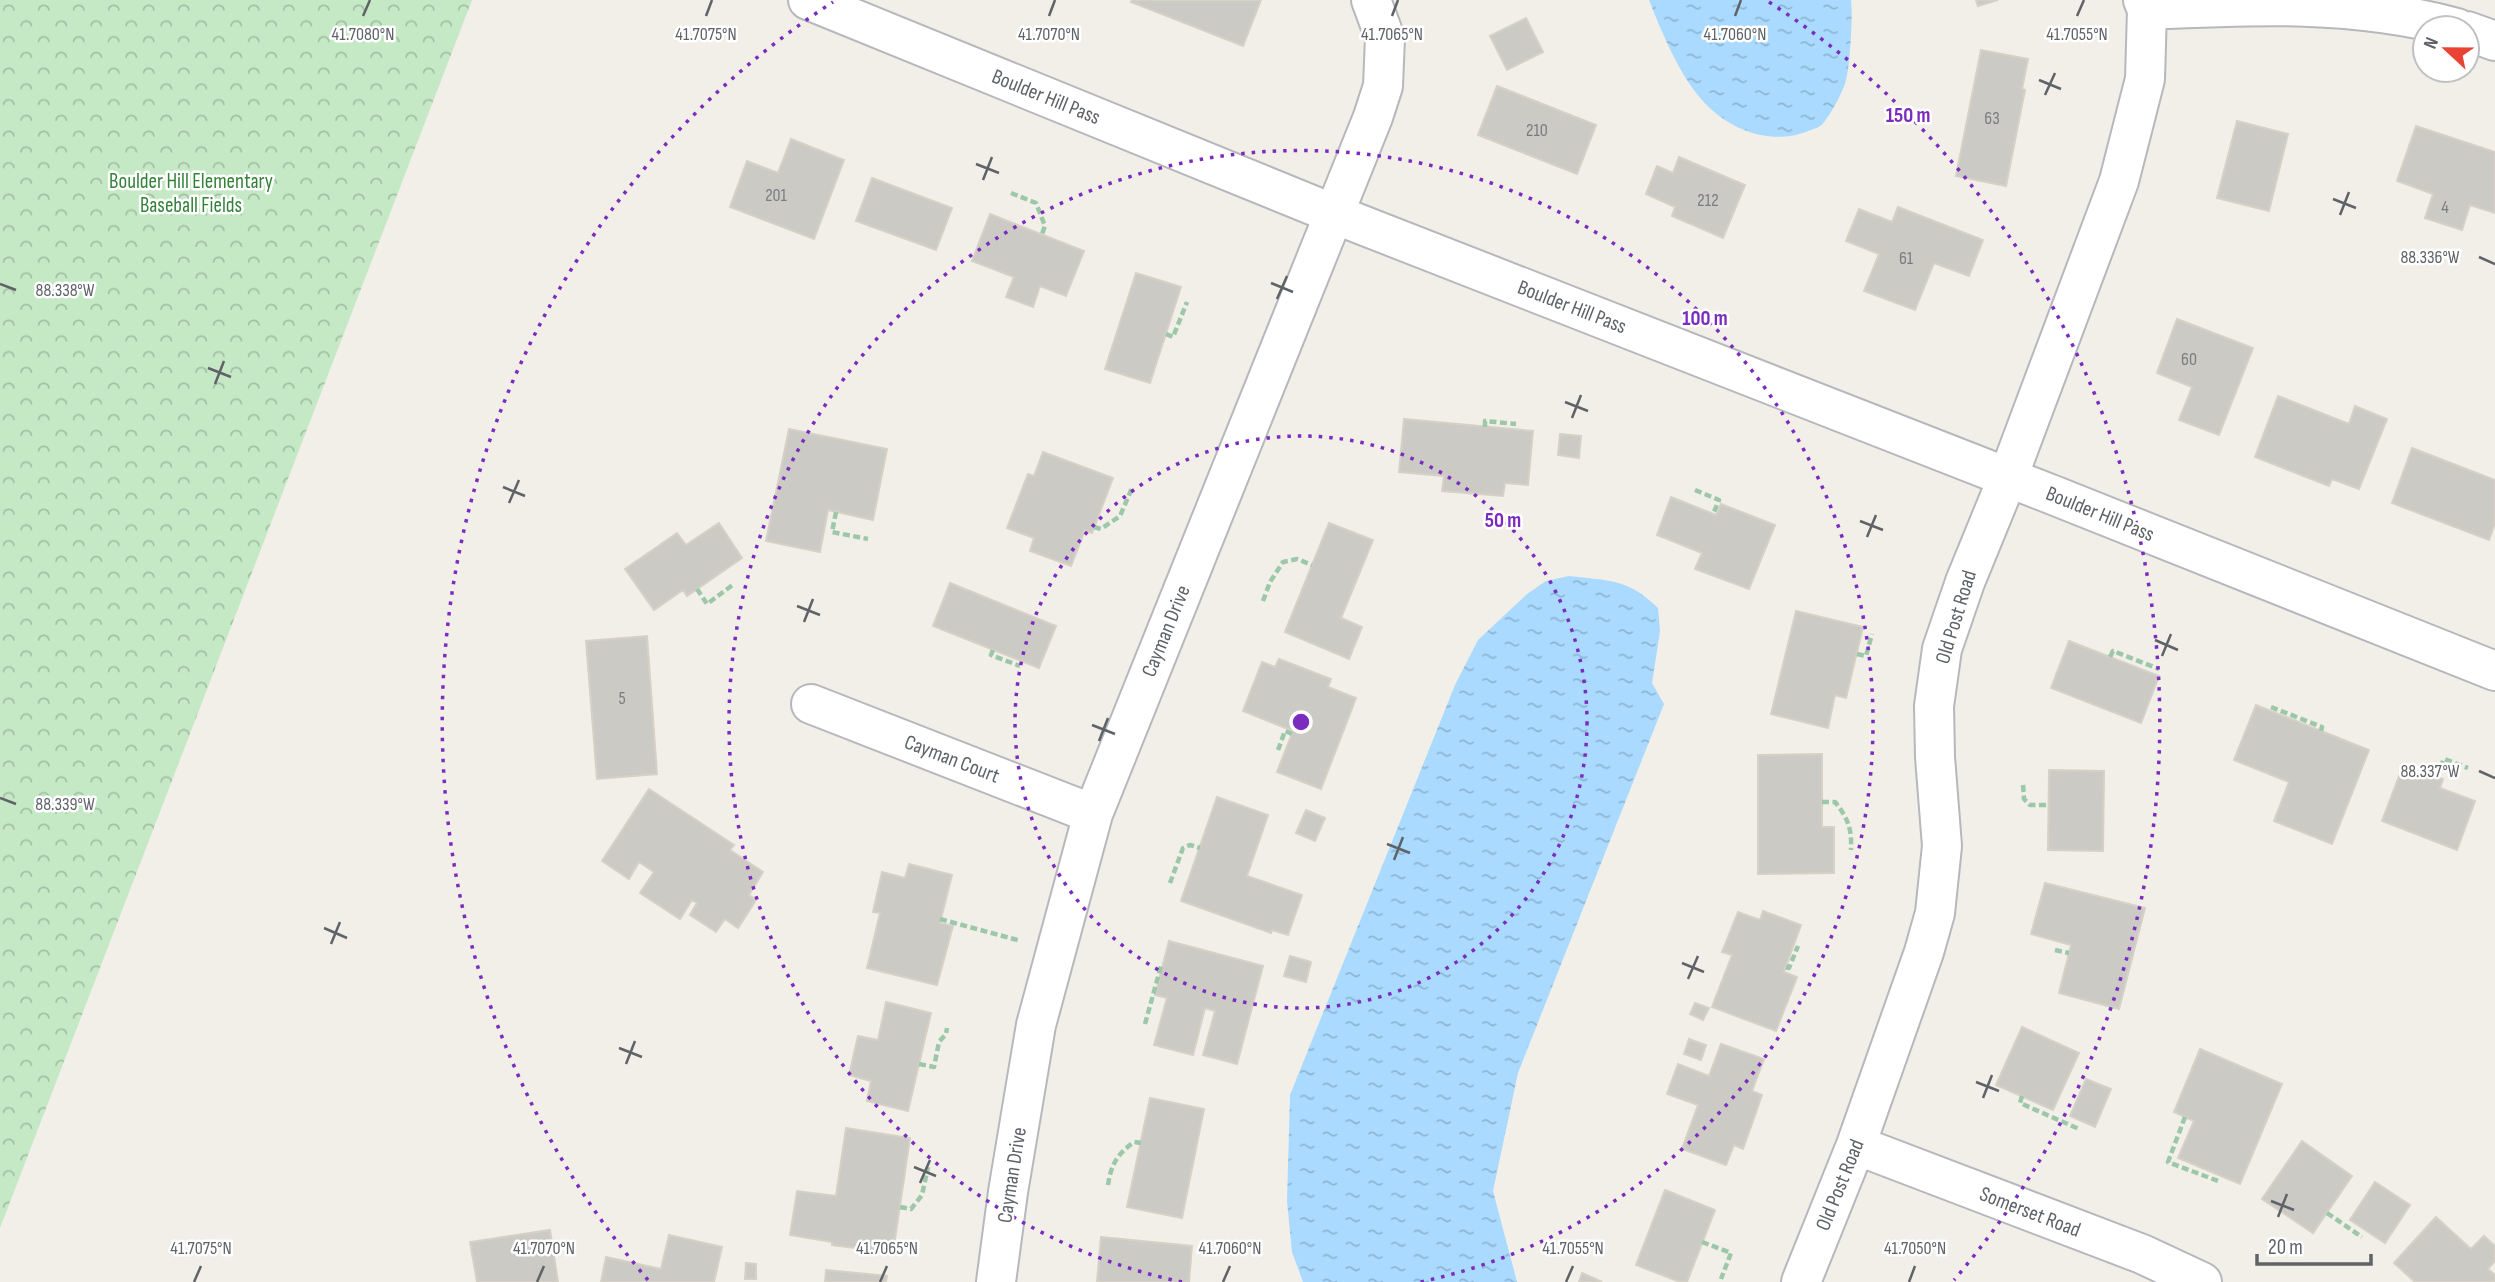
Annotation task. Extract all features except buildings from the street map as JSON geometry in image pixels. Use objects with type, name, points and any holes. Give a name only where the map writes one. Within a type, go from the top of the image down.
[{"type":"street","name":"Boulder Hill Pass","points":[[808,0],[1334,214],[2008,477],[2495,671]]},
{"type":"street","name":"Cayman Drive","points":[[996,1282],[1036,1025],[1093,814],[1373,117],[1383,86],[1385,38],[1371,0]]},
{"type":"street","points":[[2145,5],[2289,2],[2336,4],[2411,15]]},
{"type":"street","name":"Old Post Road","points":[[1801,1282],[1856,1145],[1922,960],[1935,913],[1942,846],[1934,706],[1942,649],[1965,582],[2008,477],[2119,181],[2145,79],[2145,5]]},
{"type":"street","name":"Cayman Court","points":[[811,704],[1093,814]]},
{"type":"street","name":"Somerset Road","points":[[1856,1145],[2142,1254],[2202,1282]]},
{"type":"path","points":[[1011,193],[1036,203],[1045,226],[1042,234]]},
{"type":"path","points":[[1166,334],[1173,337],[1186,302]]},
{"type":"path","points":[[1485,427],[1485,421],[1516,424]]},
{"type":"path","points":[[1094,527],[1101,529],[1120,516],[1132,488]]},
{"type":"path","points":[[1695,490],[1719,500],[1713,514]]},
{"type":"path","points":[[836,512],[832,531],[868,539]]},
{"type":"path","points":[[1262,601],[1283,562],[1297,559],[1312,565]]},
{"type":"path","points":[[697,589],[707,604],[734,584]]},
{"type":"path","points":[[1857,654],[1866,656],[1872,634]]},
{"type":"path","points":[[993,650],[991,655],[1020,666]]},
{"type":"path","points":[[2110,657],[2113,650],[2159,669]]},
{"type":"path","points":[[2271,707],[2322,727],[2321,731]]},
{"type":"path","points":[[1278,750],[1285,732],[1292,734]]},
{"type":"path","points":[[2437,777],[2444,759],[2468,768]]},
{"type":"path","points":[[2023,785],[2024,799],[2029,805],[2048,805]]},
{"type":"path","points":[[1822,802],[1835,802],[1847,818],[1852,833],[1852,850]]},
{"type":"path","points":[[1170,883],[1183,848],[1190,845],[1200,848]]},
{"type":"path","points":[[940,919],[1031,943]]},
{"type":"path","points":[[1786,967],[1790,968],[1798,946]]},
{"type":"path","points":[[2056,950],[2069,953]]},
{"type":"path","points":[[1145,1024],[1161,966],[1163,967]]},
{"type":"path","points":[[919,1064],[934,1067],[939,1042],[946,1034],[947,1028]]},
{"type":"path","points":[[2022,1096],[2020,1103],[2079,1129]]},
{"type":"path","points":[[2185,1117],[2168,1162],[2218,1181]]},
{"type":"path","points":[[1108,1185],[1112,1164],[1123,1150],[1134,1142],[1141,1143]]},
{"type":"path","points":[[900,1208],[911,1209],[922,1195],[928,1167]]},
{"type":"path","points":[[2327,1213],[2362,1237]]},
{"type":"path","points":[[1702,1242],[1731,1253],[1721,1279]]},
{"type":"green space","name":"Boulder Hill Elementary Baseball Fields","points":[[0,0],[472,0],[0,1228]]},
{"type":"water","points":[[1649,0],[1851,0],[1850,52],[1843,90],[1823,124],[1818,127],[1785,137],[1746,131],[1712,110],[1692,87],[1667,44]]},
{"type":"water","points":[[1569,576],[1607,580],[1627,586],[1658,608],[1660,631],[1652,683],[1664,704],[1518,1073],[1493,1191],[1517,1282],[1303,1282],[1292,1252],[1287,1201],[1290,1095],[1455,685],[1478,640],[1527,594],[1546,581]]}]
